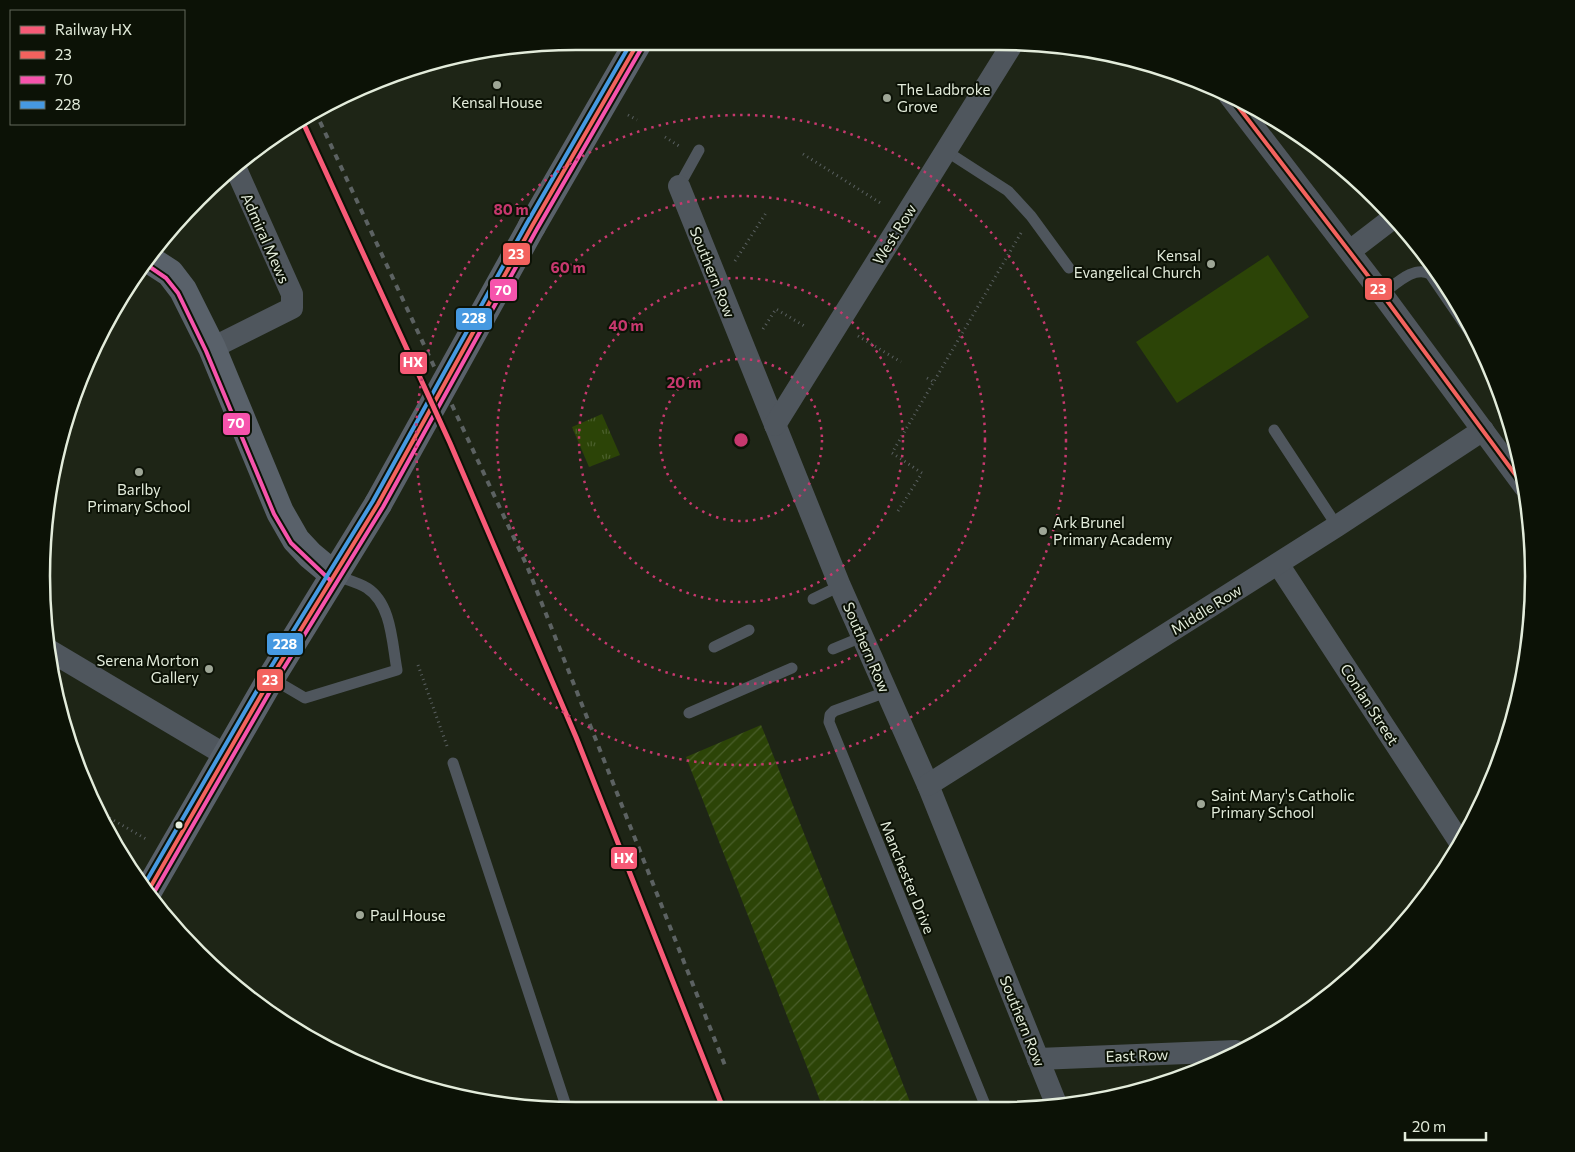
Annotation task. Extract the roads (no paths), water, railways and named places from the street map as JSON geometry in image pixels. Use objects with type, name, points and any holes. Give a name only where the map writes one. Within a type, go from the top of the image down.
[{"type":"main road","points":[[152,886],[271,678],[378,504],[634,50]]},
{"type":"main road","points":[[156,260],[183,290],[212,348],[280,512],[296,540],[310,555],[334,575]]},
{"type":"street","name":"West Row","points":[[775,425],[1008,50]]},
{"type":"street","points":[[1239,108],[1350,251],[1515,474]]},
{"type":"street","name":"Admiral Mews","points":[[212,348],[292,308],[292,294],[238,174]]},
{"type":"street","name":"Southern Row","points":[[679,186],[840,586],[928,785],[1054,1099]]},
{"type":"street","points":[[1350,251],[1388,222]]},
{"type":"street","name":"Middle Row","points":[[928,785],[1278,564],[1483,430]]},
{"type":"street","name":"Conlan Street","points":[[1278,564],[1456,837]]},
{"type":"street","points":[[56,655],[227,756]]},
{"type":"street","name":"East Row","points":[[1038,1059],[1224,1051]]},
{"type":"lane","points":[[679,186],[699,150]]},
{"type":"lane","points":[[946,151],[1008,191],[1032,216],[1068,268]]},
{"type":"lane","points":[[1382,294],[1416,271],[1423,270],[1428,273]]},
{"type":"lane","points":[[1274,430],[1337,526]]},
{"type":"lane","points":[[271,678],[305,698],[397,670],[386,612],[375,596],[366,588],[334,575]]},
{"type":"lane","points":[[813,599],[840,586]]},
{"type":"lane","points":[[714,647],[749,630]]},
{"type":"lane","points":[[833,649],[862,637]]},
{"type":"lane","points":[[690,712],[792,668]]},
{"type":"lane","name":"Manchester Drive","points":[[886,692],[834,711],[830,715],[829,722],[984,1102]]},
{"type":"lane","points":[[452,763],[565,1102]]},
{"type":"railway","points":[[318,117],[527,566],[726,1068]]},
{"type":"rail line","name":"HX","points":[[304,126],[450,443],[576,737],[721,1102]]},
{"type":"place","name":"Kensal House","points":[[497,85]]},
{"type":"place","name":"The Ladbroke Grove","points":[[887,98]]},
{"type":"place","name":"Kensal Evangelical Church","points":[[1211,264]]},
{"type":"place","name":"Barlby Primary School","points":[[139,472]]},
{"type":"place","name":"Ark Brunel Primary Academy","points":[[1043,531]]},
{"type":"place","name":"Serena Morton Gallery","points":[[209,669]]},
{"type":"place","name":"Saint Mary's Catholic Primary School","points":[[1201,804]]},
{"type":"place","name":"Paul House","points":[[360,915]]}]
